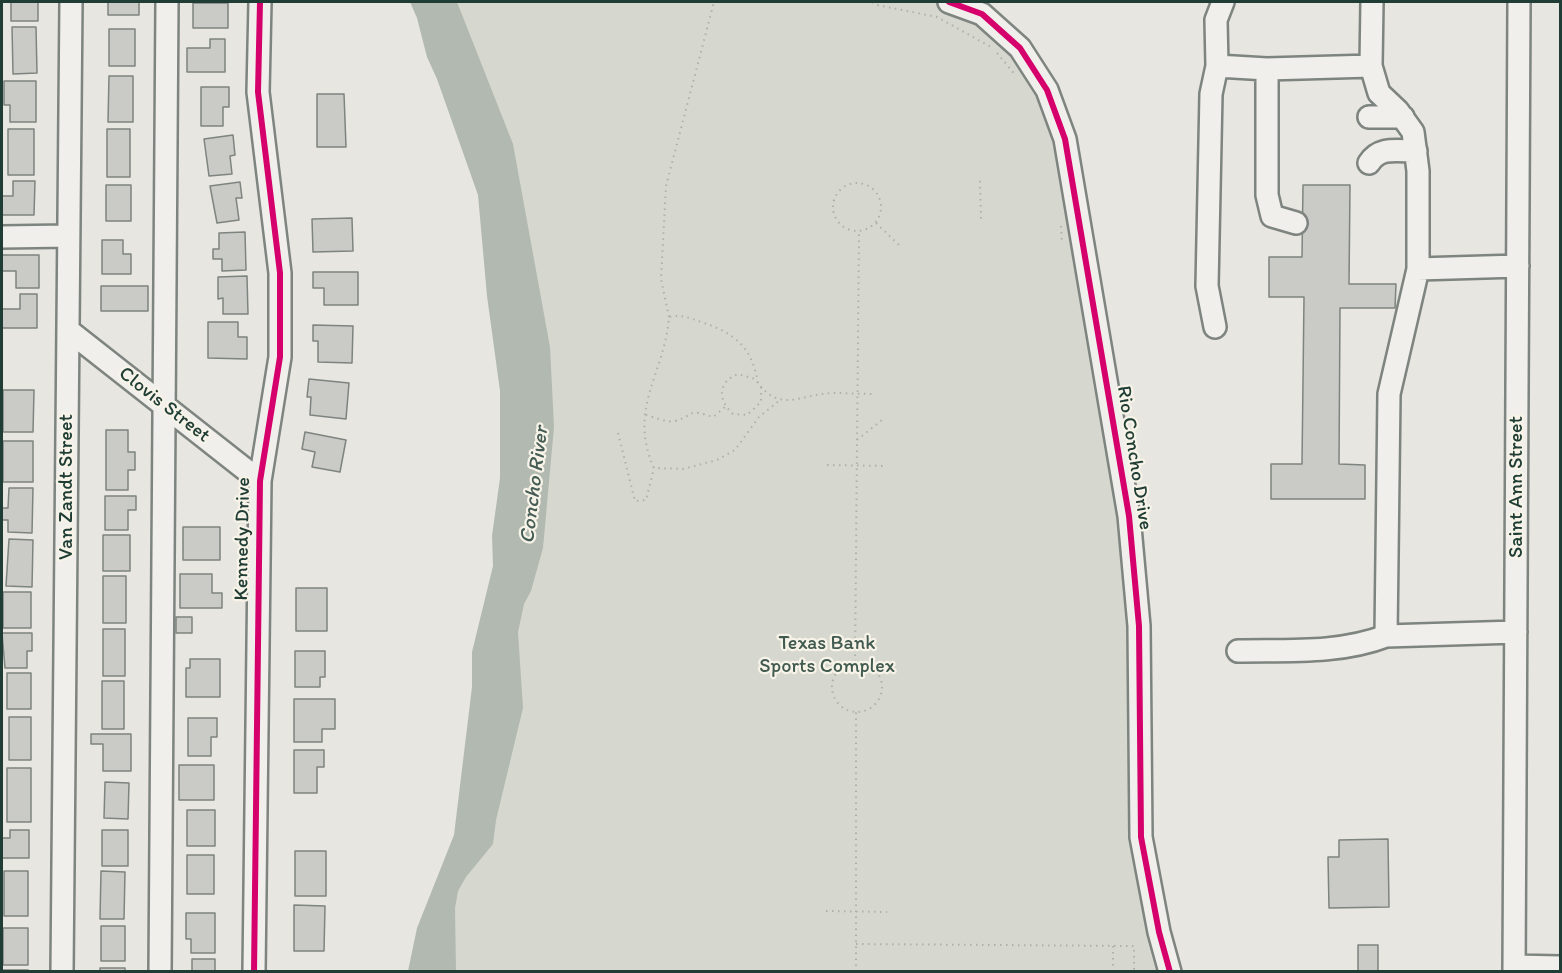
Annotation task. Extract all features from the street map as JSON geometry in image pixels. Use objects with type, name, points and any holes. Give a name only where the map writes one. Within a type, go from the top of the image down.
[{"type":"street","name":"Van Zandt Street","points":[[62,972],[71,2]]},
{"type":"street","points":[[160,972],[167,2]]},
{"type":"street","name":"Kennedy Drive","points":[[254,972],[260,481],[280,357],[280,273],[258,92],[260,2]]},
{"type":"street","name":"Rio Concho Drive","points":[[949,2],[982,14],[1020,48],[1047,90],[1065,139],[1093,319],[1129,516],[1139,626],[1142,837],[1159,932],[1170,972]]},
{"type":"street","points":[[1215,327],[1207,286],[1211,94],[1217,66],[1216,20],[1223,2]]},
{"type":"street","points":[[1372,2],[1371,66],[1378,93],[1403,117],[1413,132],[1416,151],[1418,269],[1389,394],[1386,636]]},
{"type":"street","name":"Saint Ann Street","points":[[1514,969],[1519,2]]},
{"type":"street","points":[[1217,66],[1267,69],[1371,66]]},
{"type":"street","points":[[1267,69],[1267,195],[1272,216],[1296,223]]},
{"type":"street","points":[[1368,117],[1403,117]]},
{"type":"street","points":[[1368,163],[1374,154],[1382,151],[1416,151]]},
{"type":"street","points":[[2,237],[69,237]]},
{"type":"street","points":[[1418,269],[1518,266]]},
{"type":"street","name":"Clovis Street","points":[[68,330],[260,481]]},
{"type":"street","points":[[1238,651],[1332,649],[1369,643],[1386,636],[1516,632]]},
{"type":"street","points":[[1514,969],[1560,967]]},
{"type":"path","points":[[618,433],[635,501],[645,500],[654,468],[645,448],[645,415],[650,388],[668,332],[669,317],[661,279],[666,186],[714,2]]},
{"type":"path","points":[[872,2],[937,18],[994,49],[1022,84]]},
{"type":"path","points":[[980,181],[981,220]]},
{"type":"path","points":[[861,183],[876,192],[881,211],[876,223],[859,231],[844,228],[834,214],[836,196],[849,185],[861,183]]},
{"type":"path","points":[[1060,218],[1062,244]]},
{"type":"path","points":[[876,223],[901,247]]},
{"type":"path","points":[[855,662],[859,231]]},
{"type":"path","points":[[669,317],[678,315],[718,327],[742,343],[754,362],[758,383]]},
{"type":"path","points":[[761,387],[761,402],[752,412],[740,415],[725,407],[722,400],[722,388],[731,377],[745,374],[780,400],[793,401],[830,393],[875,394]]},
{"type":"path","points":[[654,468],[683,469],[717,460],[735,450],[759,417],[780,400]]},
{"type":"path","points":[[645,415],[675,421],[689,412],[698,412],[713,417],[725,407]]},
{"type":"path","points":[[752,412],[759,417]]},
{"type":"path","points":[[857,440],[882,420]]},
{"type":"path","points":[[827,465],[886,466]]},
{"type":"path","points":[[855,662],[864,663],[877,673],[882,690],[874,706],[856,712],[842,708],[834,697],[832,688],[838,672],[855,662]]},
{"type":"path","points":[[856,712],[856,972]]},
{"type":"path","points":[[826,912],[887,912]]},
{"type":"path","points":[[856,944],[1134,946],[1134,972]]},
{"type":"path","points":[[1113,946],[1113,972]]},
{"type":"green space","name":"Texas Bank Sports Complex","points":[[437,2],[949,2],[982,14],[1047,90],[1129,516],[1141,837],[1170,971],[426,972],[544,422]]},
{"type":"water","name":"Concho River","points":[[410,2],[457,2],[513,144],[550,347],[554,427],[543,548],[531,591],[524,604],[518,632],[523,708],[496,820],[493,844],[466,877],[458,891],[455,908],[456,972],[408,971],[417,928],[454,835],[472,687],[472,652],[493,566],[492,536],[500,478],[500,391],[487,296],[478,195],[427,57],[417,18]]},
{"type":"building","points":[[11,2],[38,2],[38,21],[11,21]]},
{"type":"building","points":[[108,2],[139,2],[139,15],[108,15]]},
{"type":"building","points":[[193,3],[228,3],[228,28],[193,28]]},
{"type":"building","points":[[12,27],[36,27],[37,73],[13,74]]},
{"type":"building","points":[[109,29],[135,29],[135,66],[109,66]]},
{"type":"building","points":[[210,39],[225,39],[225,72],[187,72],[187,48],[210,48]]},
{"type":"building","points":[[109,76],[133,76],[133,122],[108,122]]},
{"type":"building","points":[[4,81],[36,81],[36,122],[10,122],[10,105],[4,105]]},
{"type":"building","points":[[201,87],[229,87],[229,107],[223,107],[223,126],[201,126]]},
{"type":"building","points":[[317,94],[344,94],[346,147],[317,147]]},
{"type":"building","points":[[8,129],[34,129],[34,175],[8,175]]},
{"type":"building","points":[[107,129],[130,129],[130,177],[107,177]]},
{"type":"building","points":[[233,135],[235,155],[230,156],[232,174],[209,176],[204,139]]},
{"type":"building","points":[[13,181],[35,181],[34,215],[2,215],[2,196],[13,196]]},
{"type":"building","points":[[240,182],[242,198],[236,198],[239,220],[217,223],[210,186]]},
{"type":"building","points":[[106,185],[131,185],[131,221],[106,221]]},
{"type":"building","points":[[1303,185],[1350,185],[1349,284],[1396,284],[1395,308],[1340,308],[1339,464],[1365,465],[1365,499],[1271,499],[1271,464],[1302,464],[1304,297],[1269,297],[1269,257],[1302,257]]},
{"type":"building","points":[[352,218],[353,251],[313,252],[312,219]]},
{"type":"building","points":[[245,232],[246,270],[222,271],[222,259],[213,259],[213,249],[219,249],[219,233]]},
{"type":"building","points":[[102,240],[123,240],[123,254],[131,254],[131,274],[102,274]]},
{"type":"building","points":[[2,255],[39,255],[39,288],[16,288],[16,271],[2,271]]},
{"type":"building","points":[[313,272],[358,272],[358,305],[324,305],[324,288],[313,288]]},
{"type":"building","points":[[247,276],[248,314],[223,314],[223,298],[218,299],[218,277]]},
{"type":"building","points":[[101,286],[148,286],[148,311],[101,311]]},
{"type":"building","points":[[20,294],[37,294],[37,328],[2,328],[2,309],[20,309]]},
{"type":"building","points":[[208,322],[238,322],[238,337],[247,337],[247,359],[208,358]]},
{"type":"building","points":[[313,325],[353,326],[352,363],[318,362],[318,341],[313,341]]},
{"type":"building","points":[[309,379],[349,383],[346,419],[310,415],[311,397],[307,397]]},
{"type":"building","points":[[3,390],[34,390],[33,432],[3,432]]},
{"type":"building","points":[[106,430],[128,430],[128,452],[135,452],[135,470],[128,470],[128,490],[106,490]]},
{"type":"building","points":[[305,432],[346,440],[340,472],[312,467],[315,452],[302,449]]},
{"type":"building","points":[[3,441],[33,441],[33,482],[3,482]]},
{"type":"building","points":[[9,488],[33,488],[32,533],[8,532],[8,520],[2,520],[2,508],[8,508]]},
{"type":"building","points":[[105,496],[136,496],[136,510],[128,510],[128,530],[105,530]]},
{"type":"building","points":[[183,527],[220,527],[220,560],[183,560]]},
{"type":"building","points":[[103,535],[130,535],[130,571],[103,571]]},
{"type":"building","points":[[9,539],[33,540],[32,587],[6,586]]},
{"type":"building","points":[[180,574],[212,574],[212,593],[222,593],[222,608],[180,608]]},
{"type":"building","points":[[103,576],[126,576],[126,623],[103,623]]},
{"type":"building","points":[[296,588],[327,588],[327,631],[296,631]]},
{"type":"building","points":[[3,592],[31,592],[31,628],[3,628]]},
{"type":"building","points":[[176,617],[192,617],[192,633],[176,633]]},
{"type":"building","points":[[103,629],[125,629],[125,676],[103,676]]},
{"type":"building","points":[[2,633],[32,633],[32,651],[27,651],[27,668],[5,668]]},
{"type":"building","points":[[295,651],[325,651],[325,677],[320,677],[320,687],[295,687]]},
{"type":"building","points":[[190,659],[220,659],[220,697],[186,697],[186,668],[190,668]]},
{"type":"building","points":[[7,673],[31,673],[31,709],[7,709]]},
{"type":"building","points":[[102,681],[124,681],[124,729],[102,729]]},
{"type":"building","points":[[294,699],[335,699],[335,729],[322,729],[322,742],[294,742]]},
{"type":"building","points":[[9,717],[31,717],[31,760],[9,760]]},
{"type":"building","points":[[188,718],[217,718],[217,737],[211,737],[211,756],[188,756]]},
{"type":"building","points":[[91,734],[131,734],[131,771],[103,771],[103,744],[91,744]]},
{"type":"building","points":[[294,750],[324,750],[324,767],[317,767],[317,793],[294,793]]},
{"type":"building","points":[[179,765],[214,765],[214,800],[179,800]]},
{"type":"building","points":[[7,768],[31,768],[31,822],[7,822]]},
{"type":"building","points":[[105,782],[129,783],[128,819],[104,818]]},
{"type":"building","points":[[187,810],[215,810],[215,846],[187,846]]},
{"type":"building","points":[[10,830],[29,830],[29,858],[2,858],[2,838],[10,838]]},
{"type":"building","points":[[102,830],[128,830],[128,866],[102,866]]},
{"type":"building","points":[[1388,839],[1389,907],[1329,908],[1328,857],[1339,857],[1339,840]]},
{"type":"building","points":[[295,851],[326,851],[326,896],[295,896]]},
{"type":"building","points":[[187,855],[214,855],[214,894],[187,894]]},
{"type":"building","points":[[4,871],[28,871],[28,916],[4,916]]},
{"type":"building","points":[[101,871],[125,872],[124,919],[100,919]]},
{"type":"building","points":[[294,905],[325,906],[324,951],[294,951]]},
{"type":"building","points":[[186,913],[215,913],[215,953],[191,953],[191,939],[186,939]]},
{"type":"building","points":[[101,926],[125,926],[125,961],[101,961]]},
{"type":"building","points":[[3,928],[28,928],[28,965],[3,965]]},
{"type":"building","points":[[1358,945],[1378,945],[1378,972],[1358,972]]},
{"type":"building","points":[[192,959],[215,959],[215,972],[192,972]]},
{"type":"building","points":[[100,968],[125,968],[125,972],[100,972]]},
{"type":"building","points":[[3,970],[28,970],[28,972],[3,972]]},
{"type":"cycle path","points":[[254,972],[260,481],[280,357],[280,273],[258,92],[260,2]]},
{"type":"cycle path","points":[[949,2],[982,14],[1020,48],[1047,90],[1065,139],[1129,516],[1139,626],[1141,837],[1159,932],[1170,972]]}]
